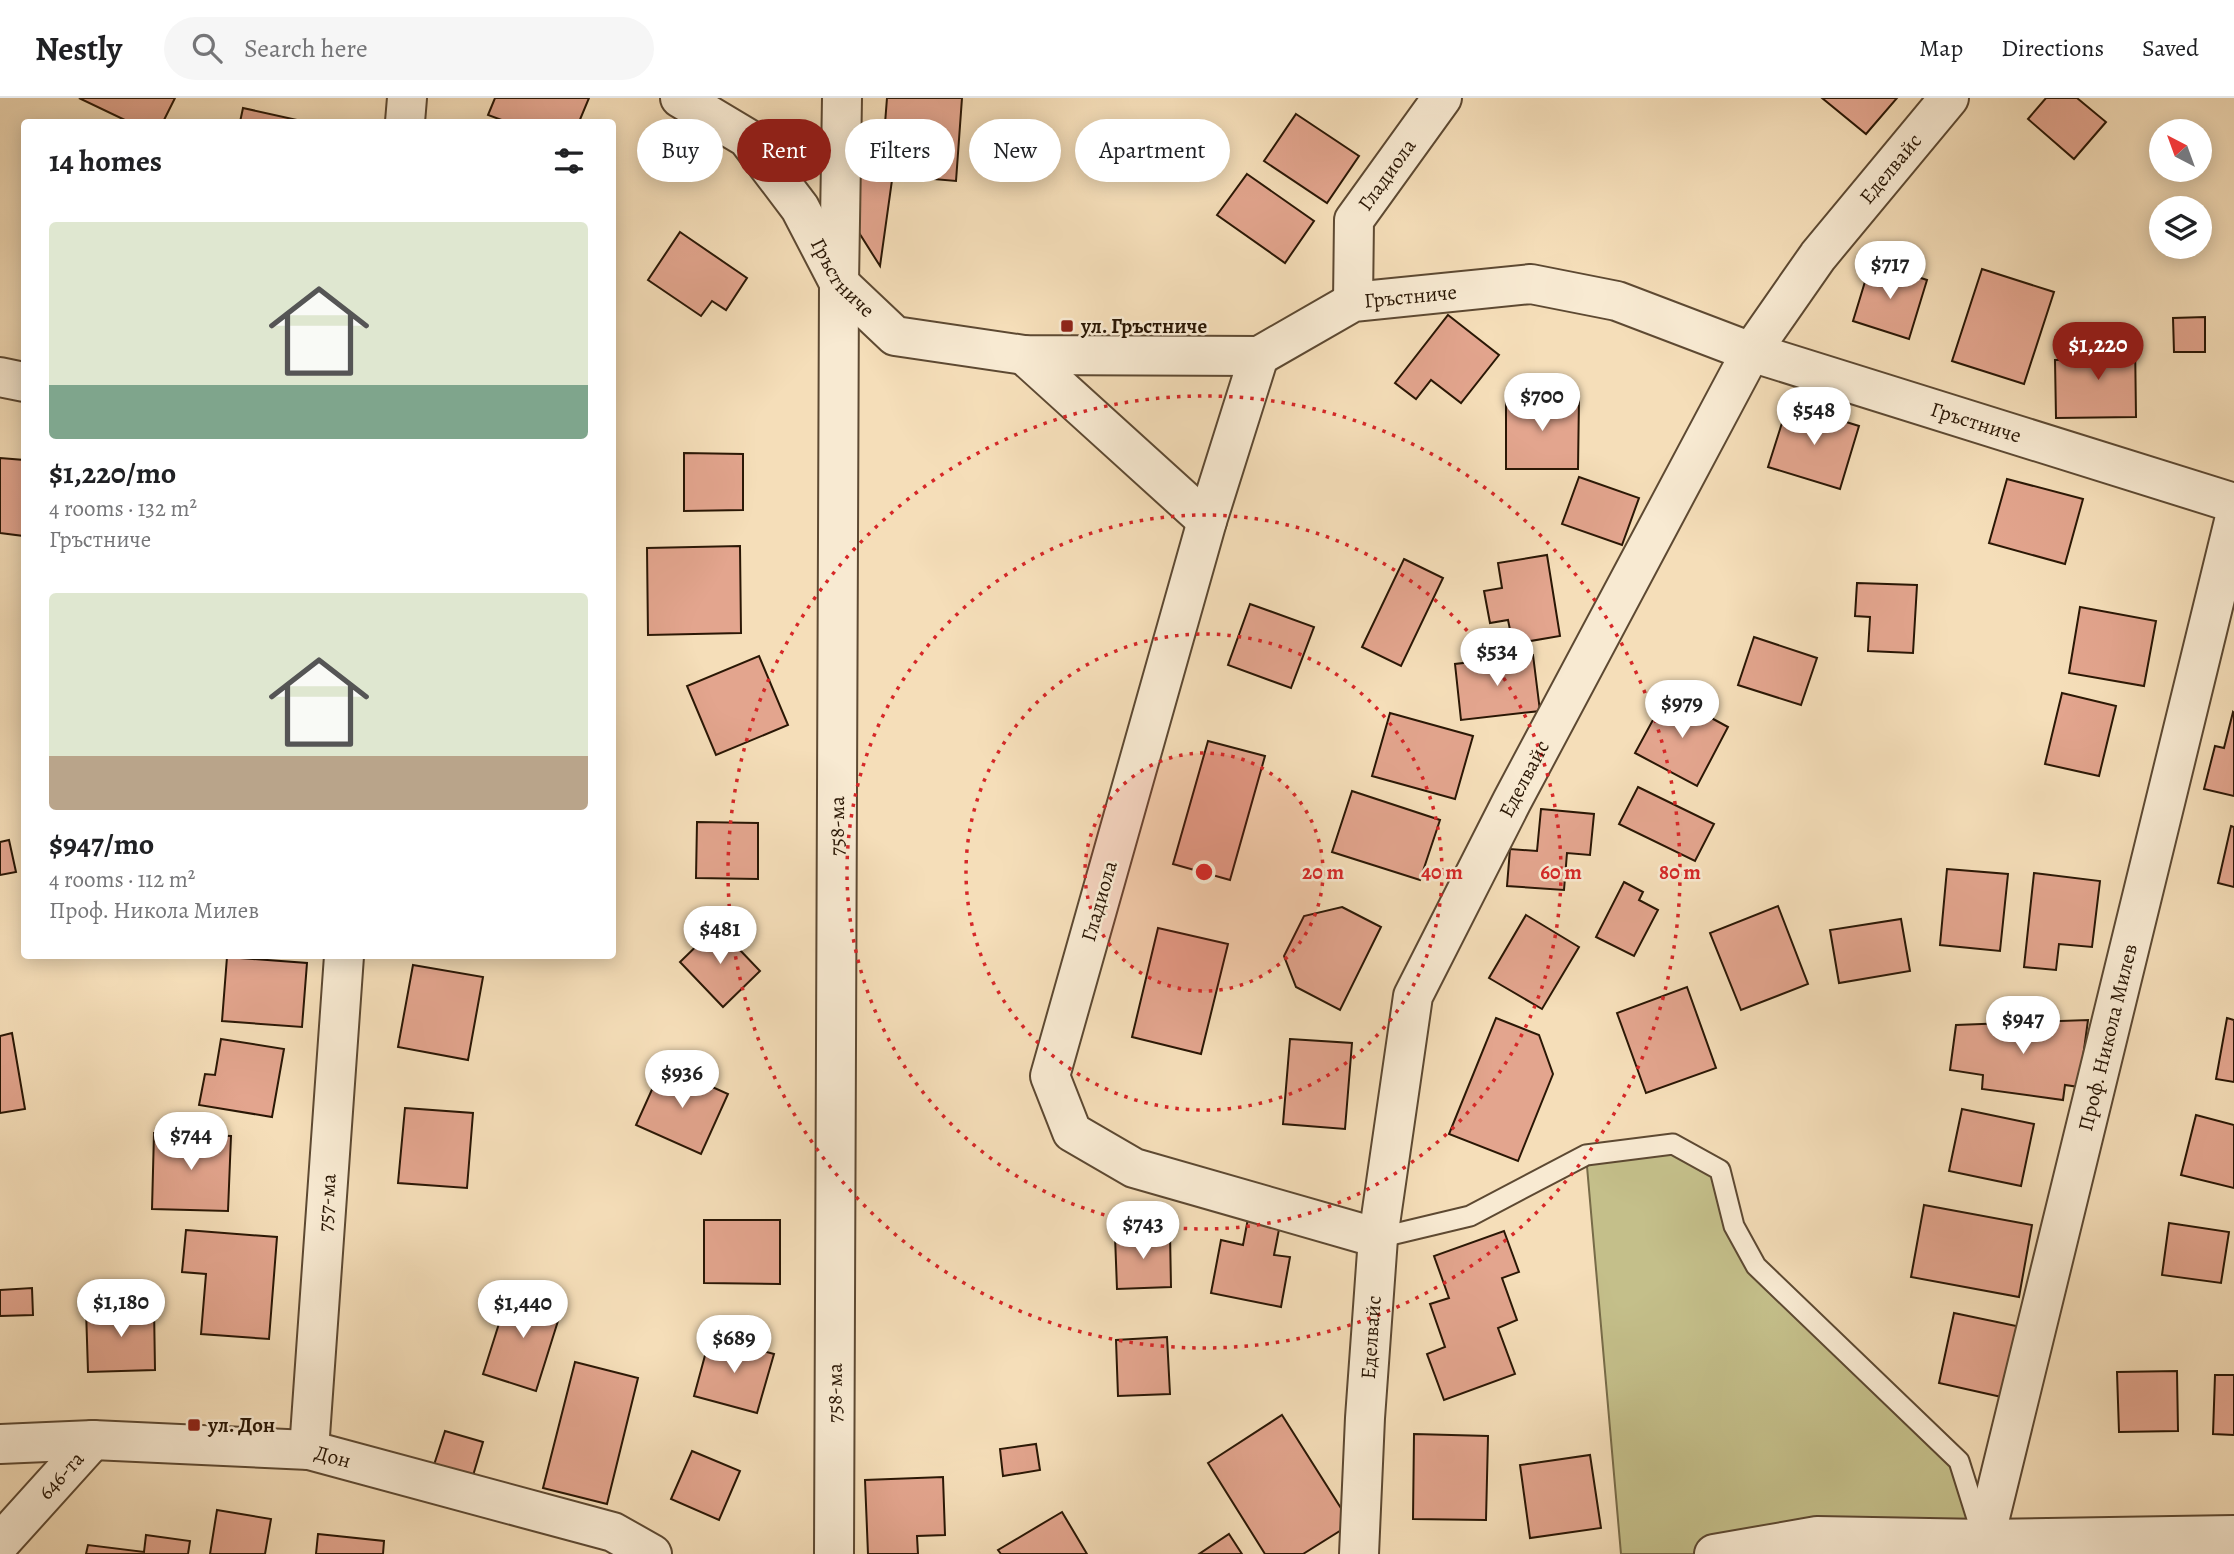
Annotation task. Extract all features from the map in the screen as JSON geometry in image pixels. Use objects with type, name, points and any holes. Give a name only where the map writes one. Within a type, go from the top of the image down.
[{"type":"street","points":[[405,119],[407,98]]},
{"type":"street","name":"Гръстниче","points":[[680,98],[747,138],[800,208],[839,283],[895,336],[1024,355],[1259,356],[1353,302],[1531,284],[1617,301],[1751,352],[2234,503]]},
{"type":"street","name":"758-ма","points":[[834,1554],[842,98]]},
{"type":"street","name":"Гладиола","points":[[1353,302],[1354,220],[1442,98]]},
{"type":"street","name":"Еделвайс","points":[[1359,1554],[1365,1418],[1378,1238],[1413,996],[1512,801],[1751,352],[1818,256],[1949,98]]},
{"type":"street","points":[[1024,355],[1207,521]]},
{"type":"street","name":"Гладиола","points":[[1259,356],[1207,521],[1050,1076],[1072,1132],[1134,1168],[1378,1238]]},
{"type":"street","points":[[0,377],[21,381]]},
{"type":"street","name":"Проф. Никола Милев","points":[[1982,1546],[2234,521]]},
{"type":"street","name":"757-ма","points":[[309,1450],[344,959]]},
{"type":"street","name":"Дон","points":[[0,1444],[93,1440],[309,1450],[613,1532],[652,1554]]},
{"type":"street","name":"646-та","points":[[0,1544],[93,1440]]},
{"type":"street","points":[[1714,1554],[1817,1536],[1982,1546],[2234,1535]]},
{"type":"lane","points":[[1378,1238],[1470,1216],[1586,1155],[1673,1144],[1720,1170],[1734,1226],[1756,1266],[1959,1461],[1982,1546]]},
{"type":"shaded area","points":[[1673,1144],[1720,1170],[1756,1266],[1959,1461],[1981,1554],[1621,1554],[1586,1155]]},
{"type":"building","points":[[79,98],[175,98],[164,119],[123,119]]},
{"type":"building","points":[[495,98],[589,98],[580,119],[499,119],[488,115]]},
{"type":"building","points":[[887,98],[962,98],[956,181],[955,119],[885,119]]},
{"type":"building","points":[[1822,98],[1897,98],[1866,134]]},
{"type":"building","points":[[2046,98],[2077,98],[2106,122],[2074,159],[2028,119]]},
{"type":"building","points":[[243,108],[292,119],[241,119]]},
{"type":"building","points":[[1296,114],[1359,156],[1327,203],[1264,161]]},
{"type":"building","points":[[1247,174],[1314,221],[1285,263],[1217,215]]},
{"type":"building","points":[[856,182],[892,182],[880,266],[851,220]]},
{"type":"building","points":[[680,232],[747,278],[726,310],[712,301],[701,316],[648,280]]},
{"type":"building","points":[[1871,262],[1927,280],[1909,339],[1853,321]]},
{"type":"building","points":[[1982,269],[2054,292],[2024,384],[1952,361]]},
{"type":"building","points":[[1448,315],[1499,355],[1461,403],[1431,380],[1416,399],[1395,383]]},
{"type":"building","points":[[2205,317],[2205,352],[2174,352],[2173,318]]},
{"type":"building","points":[[2135,339],[2136,417],[2056,418],[2055,360],[2088,359],[2088,340]]},
{"type":"building","points":[[1506,396],[1579,397],[1578,469],[1506,469]]},
{"type":"building","points":[[1788,404],[1859,426],[1840,489],[1768,467]]},
{"type":"building","points":[[684,453],[743,454],[743,510],[684,511]]},
{"type":"building","points":[[0,458],[21,460],[21,536],[0,533]]},
{"type":"building","points":[[1579,477],[1639,498],[1622,545],[1562,524]]},
{"type":"building","points":[[2007,479],[2083,499],[2065,564],[1989,543]]},
{"type":"building","points":[[740,546],[741,633],[648,635],[647,548]]},
{"type":"building","points":[[1547,555],[1560,636],[1513,644],[1508,620],[1490,623],[1484,591],[1502,588],[1498,563]]},
{"type":"building","points":[[1404,559],[1443,578],[1401,666],[1362,647]]},
{"type":"building","points":[[1857,583],[1917,585],[1913,653],[1868,651],[1870,617],[1855,616]]},
{"type":"building","points":[[1250,604],[1314,627],[1291,688],[1228,665]]},
{"type":"building","points":[[2080,607],[2156,621],[2144,686],[2069,673]]},
{"type":"building","points":[[1754,637],[1817,658],[1801,705],[1738,685]]},
{"type":"building","points":[[1533,655],[1540,711],[1461,720],[1455,664]]},
{"type":"building","points":[[759,656],[788,725],[716,755],[687,686]]},
{"type":"building","points":[[2062,693],[2116,706],[2099,776],[2045,764]]},
{"type":"building","points":[[1667,694],[1728,727],[1697,786],[1635,753]]},
{"type":"building","points":[[2233,712],[2234,796],[2204,789],[2215,746],[2224,748]]},
{"type":"building","points":[[1390,713],[1473,736],[1455,799],[1372,776]]},
{"type":"building","points":[[1208,741],[1265,756],[1230,880],[1173,864]]},
{"type":"building","points":[[1638,787],[1714,824],[1695,861],[1619,824]]},
{"type":"building","points":[[1352,791],[1440,820],[1420,880],[1332,852]]},
{"type":"building","points":[[1541,809],[1594,814],[1590,855],[1567,853],[1564,890],[1507,886],[1510,849],[1537,851]]},
{"type":"building","points":[[697,822],[758,823],[758,879],[696,878]]},
{"type":"building","points":[[2231,826],[2234,827],[2234,887],[2218,883]]},
{"type":"building","points":[[9,840],[16,872],[0,875],[0,842]]},
{"type":"building","points":[[1947,869],[2008,874],[2000,951],[1940,945]]},
{"type":"building","points":[[2034,873],[2100,881],[2092,947],[2059,944],[2056,970],[2024,967]]},
{"type":"building","points":[[1624,882],[1643,892],[1639,900],[1658,910],[1634,956],[1596,937]]},
{"type":"building","points":[[1778,906],[1808,984],[1741,1010],[1710,933]]},
{"type":"building","points":[[1342,907],[1381,927],[1340,1010],[1296,987],[1284,956],[1304,916]]},
{"type":"building","points":[[1526,915],[1579,947],[1542,1009],[1489,978]]},
{"type":"building","points":[[1901,919],[1910,971],[1839,983],[1830,930]]},
{"type":"building","points":[[717,926],[760,971],[723,1007],[680,962]]},
{"type":"building","points":[[1158,928],[1228,944],[1201,1054],[1132,1037]]},
{"type":"building","points":[[227,959],[307,963],[302,1027],[222,1021]]},
{"type":"building","points":[[413,965],[483,977],[468,1060],[398,1047]]},
{"type":"building","points":[[1687,987],[1716,1068],[1646,1093],[1617,1013]]},
{"type":"building","points":[[1496,1018],[1539,1035],[1553,1074],[1518,1161],[1449,1134]]},
{"type":"building","points":[[2227,1018],[2234,1020],[2234,1082],[2216,1079]]},
{"type":"building","points":[[2088,1020],[2079,1087],[2065,1085],[2063,1100],[1982,1089],[1983,1075],[1950,1070],[1956,1025]]},
{"type":"building","points":[[12,1033],[25,1109],[0,1113],[0,1036]]},
{"type":"building","points":[[221,1039],[284,1049],[272,1117],[199,1105],[205,1074],[215,1075]]},
{"type":"building","points":[[1290,1039],[1352,1043],[1345,1129],[1283,1124]]},
{"type":"building","points":[[663,1065],[728,1094],[701,1154],[636,1125]]},
{"type":"building","points":[[405,1108],[473,1113],[467,1188],[398,1183]]},
{"type":"building","points":[[1962,1109],[2034,1124],[2021,1186],[1949,1171]]},
{"type":"building","points":[[2196,1115],[2234,1125],[2234,1188],[2181,1175]]},
{"type":"building","points":[[154,1133],[231,1136],[228,1211],[152,1209]]},
{"type":"building","points":[[1924,1205],[2032,1225],[2019,1297],[1911,1277]]},
{"type":"building","points":[[1250,1208],[1282,1214],[1274,1255],[1290,1257],[1281,1307],[1211,1293],[1221,1240],[1243,1245]]},
{"type":"building","points":[[704,1220],[780,1220],[780,1284],[704,1283]]},
{"type":"building","points":[[2169,1223],[2229,1232],[2221,1283],[2162,1275]]},
{"type":"building","points":[[186,1230],[277,1237],[269,1339],[201,1334],[206,1274],[182,1272]]},
{"type":"building","points":[[1504,1231],[1519,1272],[1502,1278],[1517,1320],[1498,1328],[1515,1374],[1444,1400],[1427,1354],[1445,1347],[1430,1304],[1449,1298],[1434,1256]]},
{"type":"building","points":[[1170,1234],[1171,1287],[1117,1289],[1115,1236]]},
{"type":"building","points":[[32,1288],[33,1315],[0,1316],[0,1290]]},
{"type":"building","points":[[510,1289],[563,1305],[536,1391],[483,1374]]},
{"type":"building","points":[[154,1307],[155,1370],[88,1372],[86,1309]]},
{"type":"building","points":[[1954,1313],[2021,1327],[2006,1398],[1939,1383]]},
{"type":"building","points":[[710,1337],[774,1354],[757,1413],[694,1396]]},
{"type":"building","points":[[1167,1337],[1170,1394],[1118,1396],[1116,1340]]},
{"type":"building","points":[[575,1362],[638,1378],[607,1504],[543,1488]]},
{"type":"building","points":[[2177,1371],[2178,1431],[2119,1432],[2117,1372]]},
{"type":"building","points":[[2215,1375],[2234,1375],[2234,1435],[2213,1434]]},
{"type":"building","points":[[1282,1415],[1351,1524],[1303,1554],[1265,1554],[1208,1463]]},
{"type":"building","points":[[445,1431],[483,1442],[472,1479],[433,1468]]},
{"type":"building","points":[[1414,1434],[1488,1436],[1486,1520],[1413,1519]]},
{"type":"building","points":[[1036,1444],[1040,1470],[1003,1476],[1000,1449]]},
{"type":"building","points":[[692,1451],[740,1471],[719,1520],[671,1499]]},
{"type":"building","points":[[1590,1455],[1601,1528],[1530,1538],[1520,1465]]},
{"type":"building","points":[[943,1477],[945,1535],[917,1536],[918,1554],[868,1554],[865,1480]]},
{"type":"building","points":[[217,1510],[271,1519],[265,1554],[210,1554]]},
{"type":"building","points":[[1062,1512],[1087,1554],[1001,1554],[998,1550]]},
{"type":"building","points":[[318,1534],[384,1541],[383,1554],[316,1554]]},
{"type":"building","points":[[1229,1534],[1242,1554],[1199,1554]]},
{"type":"building","points":[[146,1535],[190,1541],[188,1554],[86,1554],[88,1545],[144,1552]]},
{"type":"place","name":"ул. Гръстниче","points":[[1067,326]]},
{"type":"place","name":"ул. Дон","points":[[194,1425]]}]
